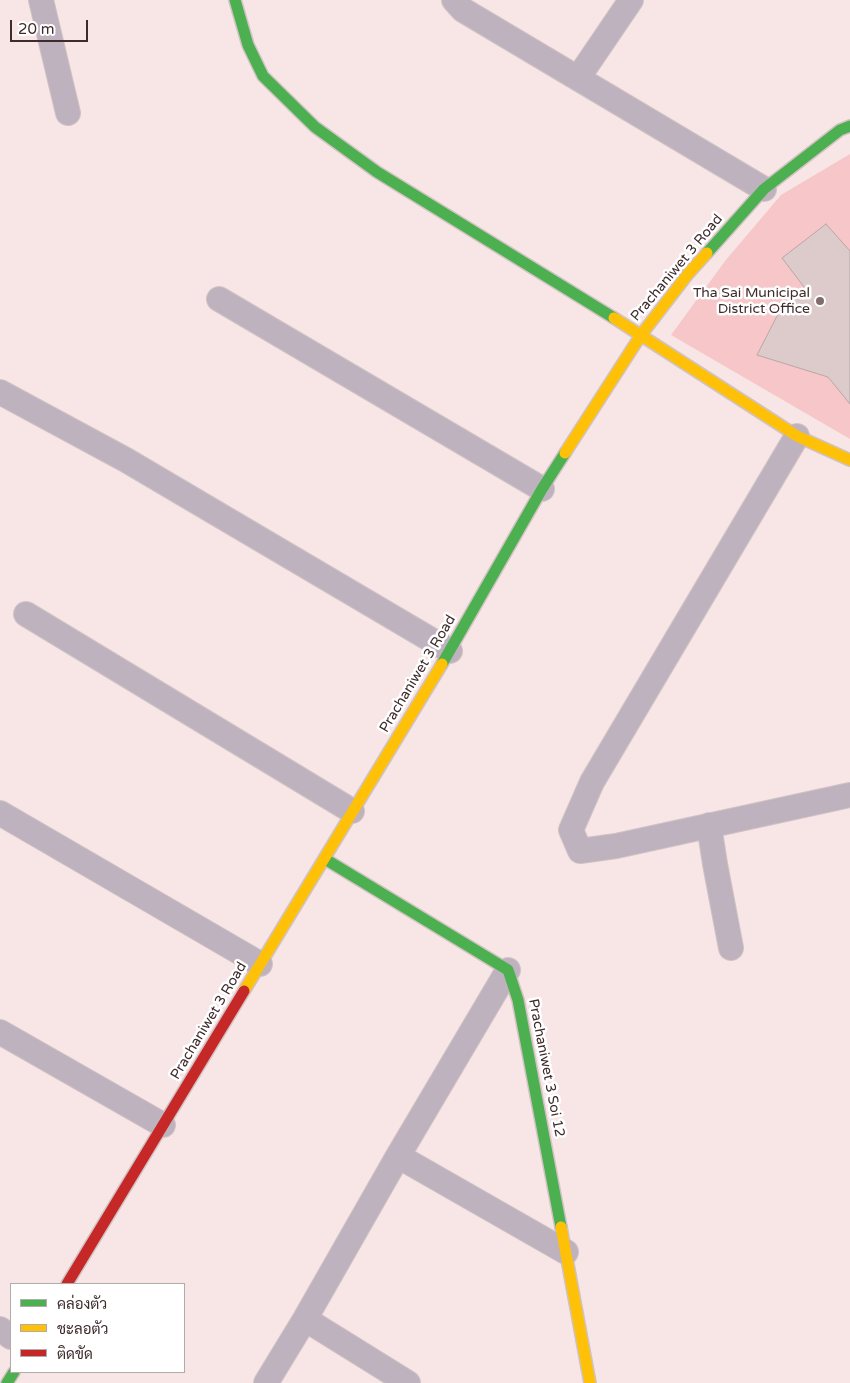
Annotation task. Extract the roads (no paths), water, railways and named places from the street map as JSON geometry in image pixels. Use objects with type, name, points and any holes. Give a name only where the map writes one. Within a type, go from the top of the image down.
[{"type":"street","points":[[41,0],[68,113]]},
{"type":"street","points":[[235,0],[248,45],[263,76],[315,127],[377,172],[641,335],[797,436],[850,460]]},
{"type":"street","points":[[454,0],[463,10],[764,189]]},
{"type":"street","points":[[578,78],[631,0]]},
{"type":"street","name":"Prachaniwet 3 Road","points":[[68,1283],[450,651],[542,489],[641,335],[688,274],[764,189],[840,130],[850,126]]},
{"type":"street","points":[[219,299],[542,489]]},
{"type":"street","points":[[0,392],[126,460],[450,651]]},
{"type":"street","points":[[797,436],[592,782],[571,830],[580,851],[616,846],[850,795]]},
{"type":"street","points":[[26,614],[352,811]]},
{"type":"street","points":[[0,813],[260,964]]},
{"type":"street","points":[[709,825],[714,864],[731,948]]},
{"type":"street","points":[[266,1383],[508,970],[325,860]]},
{"type":"street","name":"Prachaniwet 3 Soi 12","points":[[508,970],[518,1000],[590,1383]]},
{"type":"street","points":[[0,1032],[164,1126]]},
{"type":"street","points":[[398,1156],[566,1252]]},
{"type":"street","points":[[305,1319],[408,1383]]},
{"type":"place","name":"Tha Sai Municipal District Office","points":[[820,301]]}]
